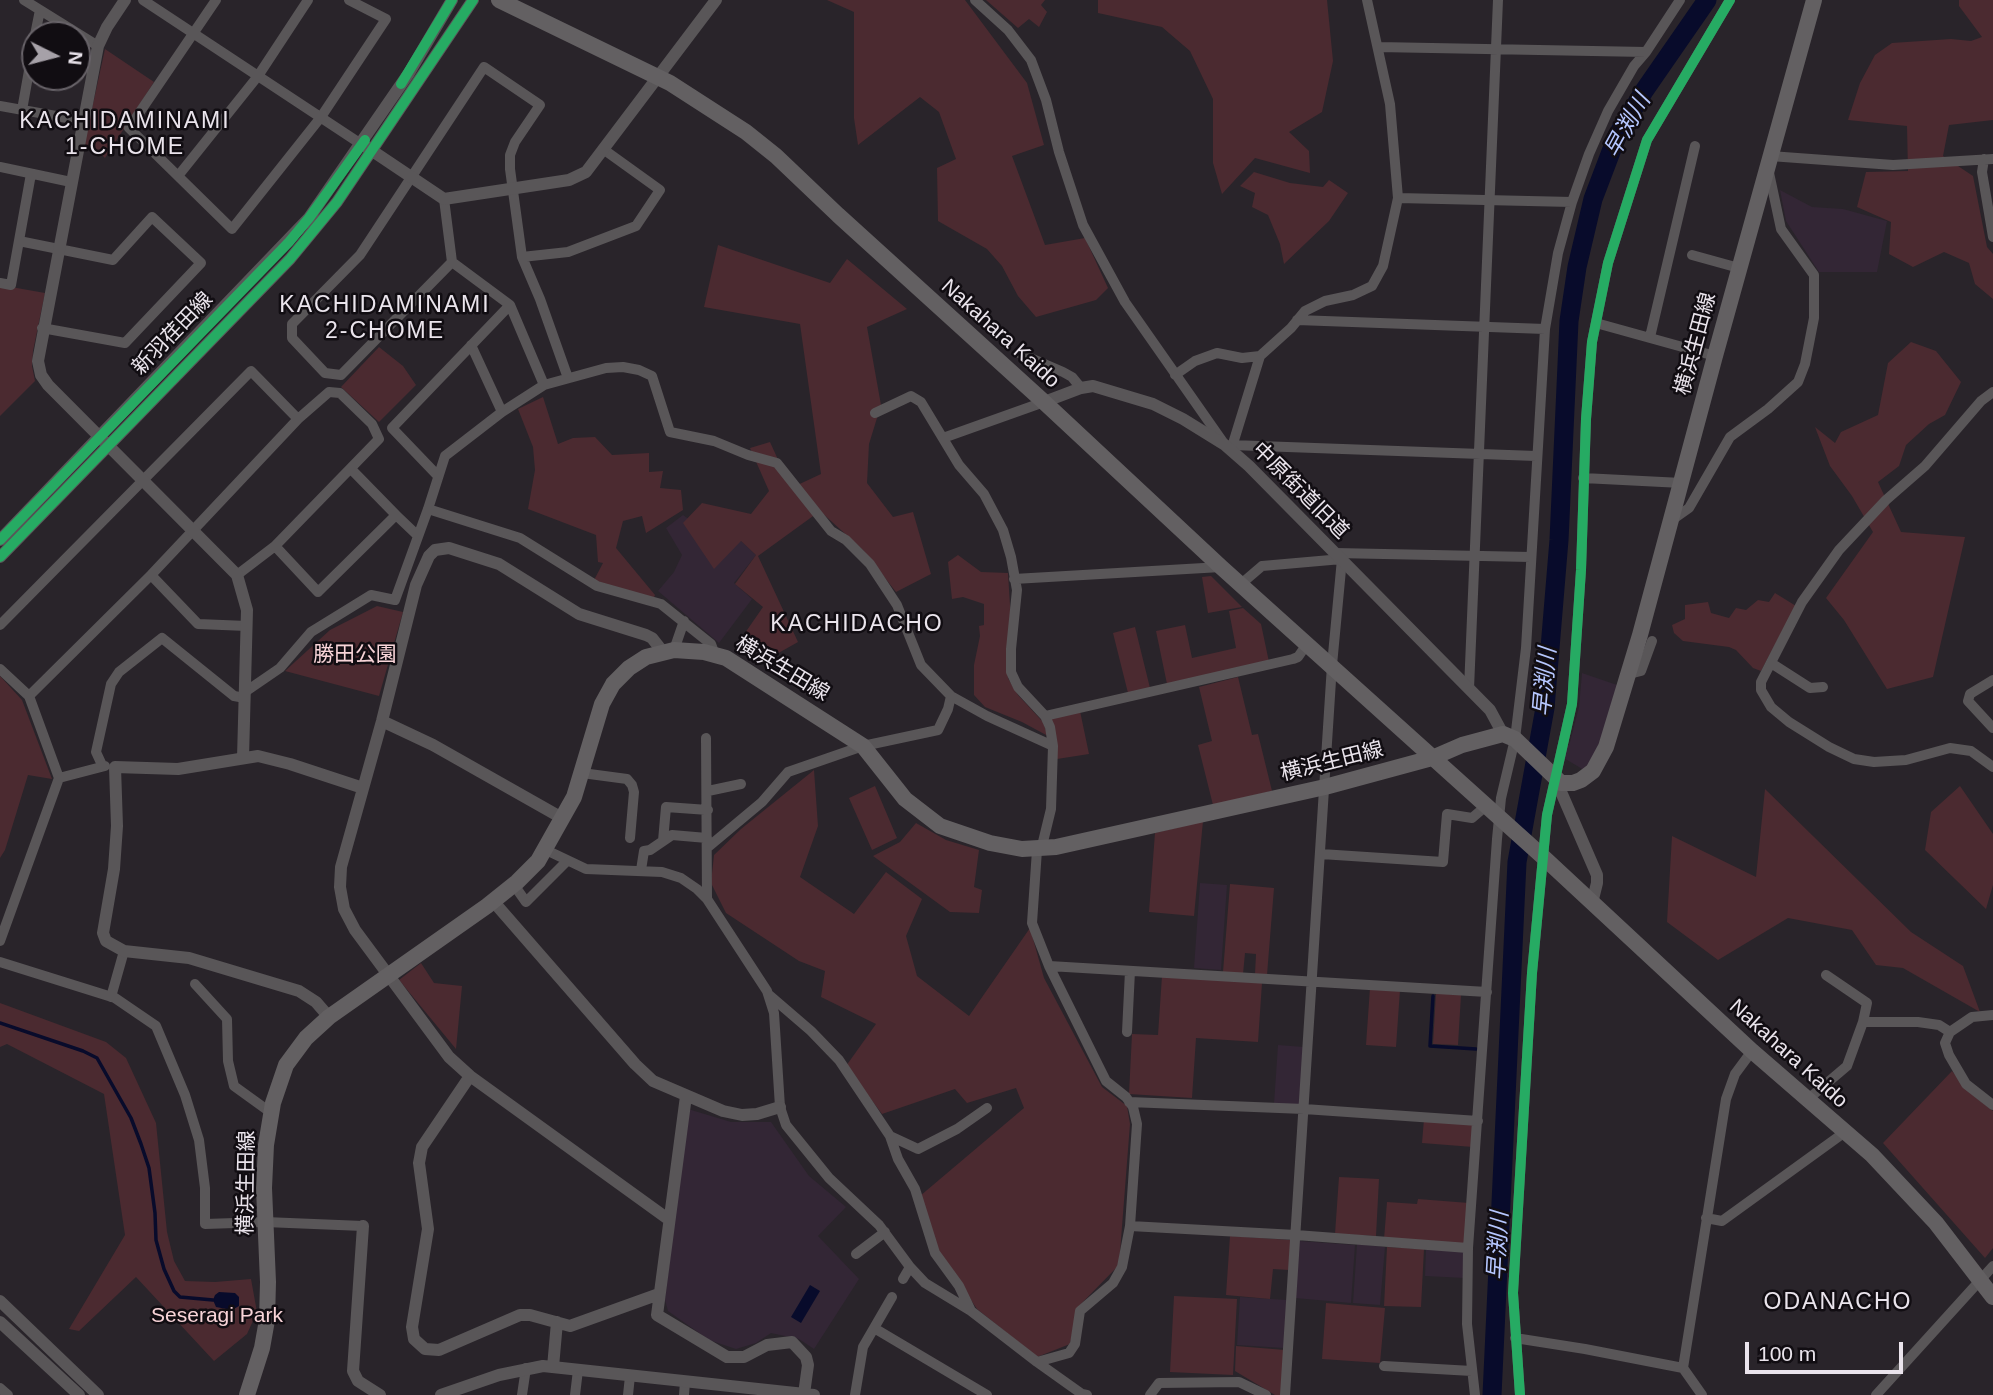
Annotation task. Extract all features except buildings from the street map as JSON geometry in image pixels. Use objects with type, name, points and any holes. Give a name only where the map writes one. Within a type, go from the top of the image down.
[{"type":"main road","name":"Nakahara Kaido","points":[[499,0],[670,83],[746,132],[776,156],[1222,568],[1542,856],[1752,1051],[1872,1155],[1936,1223],[1993,1297]]},
{"type":"main road","name":"横浜生田線","points":[[1553,776],[1565,784],[1573,783],[1593,771],[1606,747],[1672,520],[1714,356],[1814,0]]},
{"type":"main road","name":"横浜生田線","points":[[247,1395],[262,1348],[267,1320],[264,1166],[270,1112],[286,1065],[306,1038],[329,1017],[514,885],[538,861],[574,797],[602,704],[613,684],[629,668],[646,657],[669,651],[715,654],[737,664],[863,746],[905,799],[940,826],[990,843],[1039,850],[1325,786],[1432,758],[1462,745],[1513,739]]},
{"type":"main road","points":[[1513,739],[1553,776]]},
{"type":"street","points":[[24,0],[98,46]]},
{"type":"street","points":[[125,0],[98,46],[42,328],[38,361],[41,375],[237,575],[244,596],[247,626],[243,758]]},
{"type":"street","points":[[143,0],[444,199],[569,180],[586,172],[716,0]]},
{"type":"street","points":[[216,0],[129,128],[232,229],[320,117],[386,19],[349,0]]},
{"type":"street","points":[[178,176],[258,76],[308,0]]},
{"type":"street","name":"新羽荏田線","points":[[0,557],[290,260],[337,202],[452,0]]},
{"type":"street","name":"新羽荏田線","points":[[0,540],[289,242],[366,147],[473,0]]},
{"type":"street","points":[[975,0],[1008,30],[1031,60],[1046,100],[1059,152],[1083,225],[1125,302],[1229,447]]},
{"type":"street","points":[[1229,447],[1260,356],[1291,328],[1305,311],[1325,301],[1353,295],[1372,286],[1383,267],[1398,198],[1390,104],[1368,15],[1367,0]]},
{"type":"street","points":[[1469,690],[1498,0]]},
{"type":"street","points":[[1473,1394],[1467,1324],[1468,1248],[1501,798],[1513,739],[1526,648],[1545,329],[1558,253],[1589,154],[1608,111],[1634,66],[1680,0]]},
{"type":"street","points":[[1520,1395],[1513,1293],[1532,973],[1547,814],[1553,776],[1572,704],[1592,342],[1608,263],[1647,141],[1730,0]]},
{"type":"street","points":[[38,21],[40,10]]},
{"type":"street","points":[[1378,47],[1646,52]]},
{"type":"street","points":[[452,262],[341,375],[325,373],[292,338],[292,324],[360,255],[484,67],[540,105],[515,142],[510,155],[510,169],[522,257],[568,378]]},
{"type":"street","points":[[22,110],[25,91]]},
{"type":"street","points":[[0,106],[84,121]]},
{"type":"street","points":[[1650,337],[1695,146]]},
{"type":"street","points":[[522,257],[568,252],[636,226],[660,190],[603,149]]},
{"type":"street","points":[[1672,520],[1689,508],[1730,437],[1768,409],[1798,382],[1805,364],[1814,318],[1814,275],[1781,229],[1769,161],[1893,165],[1989,159]]},
{"type":"street","points":[[1989,159],[1982,172],[1993,235]]},
{"type":"street","points":[[0,167],[71,182]]},
{"type":"street","points":[[0,283],[11,285],[31,174]]},
{"type":"street","points":[[1398,198],[1572,202]]},
{"type":"street","points":[[444,199],[452,262],[510,305],[544,386]]},
{"type":"street","points":[[19,241],[113,260],[152,217],[201,263],[125,343],[42,328]]},
{"type":"street","points":[[1692,255],[1739,268]]},
{"type":"street","points":[[438,476],[392,428],[510,305]]},
{"type":"street","points":[[1297,320],[1545,329]]},
{"type":"street","points":[[1596,323],[1714,356]]},
{"type":"street","points":[[471,345],[502,412]]},
{"type":"street","name":"中原街道旧道","points":[[1019,353],[1072,377],[1080,388],[1093,386],[1153,404],[1229,447],[1490,710],[1513,739]]},
{"type":"street","points":[[1175,375],[1195,361],[1217,354],[1242,358],[1260,356]]},
{"type":"street","points":[[329,1017],[316,1002],[299,991],[188,958],[124,951],[106,941],[103,933],[114,869],[117,826],[108,766],[96,752],[111,684],[119,672],[162,638],[234,696],[245,695],[280,668],[311,632],[321,625],[371,594],[395,600],[445,456],[502,412],[544,386],[606,368],[639,370],[652,376],[670,432],[715,441],[748,455],[777,463],[831,531],[846,540],[870,565],[897,605],[921,665],[951,696],[987,716],[1053,746]]},
{"type":"street","points":[[0,625],[251,371],[298,419]]},
{"type":"street","points":[[943,438],[1080,388]]},
{"type":"street","points":[[29,696],[151,575],[298,419],[329,392],[340,393],[373,424],[379,439],[275,546],[237,575]]},
{"type":"street","points":[[1993,392],[1981,401],[1925,466],[1886,499],[1839,550],[1802,602],[1761,682],[1761,690],[1771,707],[1819,741],[1854,760],[1906,760],[1950,748],[1971,751],[1993,767]]},
{"type":"street","points":[[875,413],[911,396],[921,401],[959,465],[984,494],[1003,530],[1017,590],[1011,672],[1018,687],[1045,716],[1053,746],[1051,809],[1039,850],[1032,923],[1049,966],[1107,1081],[1133,1107],[1138,1124],[1130,1226],[1122,1267],[1113,1283],[1080,1311],[1075,1344],[1069,1353],[1037,1362]]},
{"type":"street","points":[[1229,447],[1536,456]]},
{"type":"street","points":[[351,469],[417,535]]},
{"type":"street","points":[[1583,478],[1682,483]]},
{"type":"street","points":[[428,509],[520,538],[597,586],[661,604],[711,644],[715,654]]},
{"type":"street","points":[[275,546],[318,592],[396,515]]},
{"type":"street","points":[[668,1219],[470,1076],[449,1057],[355,930],[345,909],[340,887],[341,867],[416,585],[429,556],[440,548],[449,548],[499,564],[579,614],[646,635],[669,651],[684,621]]},
{"type":"street","points":[[1241,584],[1262,566],[1338,556],[1531,557]]},
{"type":"street","points":[[1285,1395],[1338,556]]},
{"type":"street","points":[[1014,579],[1222,568]]},
{"type":"street","points":[[151,575],[198,624],[247,626]]},
{"type":"street","points":[[1629,674],[1641,671],[1652,642]]},
{"type":"street","points":[[1045,716],[1293,659],[1298,657],[1307,644]]},
{"type":"street","points":[[1771,663],[1810,688],[1823,687]]},
{"type":"street","points":[[0,669],[29,696],[59,778],[0,941]]},
{"type":"street","points":[[1993,680],[1970,695],[1968,701],[1993,729]]},
{"type":"street","points":[[641,870],[644,851],[650,850],[672,835],[707,843],[762,802],[788,772],[863,746],[938,730],[951,696]]},
{"type":"street","points":[[382,720],[562,818]]},
{"type":"street","points":[[706,738],[707,899]]},
{"type":"street","points":[[59,778],[108,766],[178,769],[258,755],[363,788]]},
{"type":"street","points":[[582,774],[627,779],[632,785],[634,792],[630,838]]},
{"type":"street","points":[[1553,776],[1597,875],[1592,903]]},
{"type":"street","points":[[708,791],[741,784]]},
{"type":"street","points":[[663,841],[666,807],[708,810]]},
{"type":"street","points":[[1321,854],[1443,862],[1447,814],[1472,818],[1489,809]]},
{"type":"street","points":[[546,850],[586,869],[662,872],[681,878],[707,899],[768,994],[774,1013],[780,1107],[786,1125],[829,1178],[880,1225],[910,1268],[936,1292],[971,1311],[1037,1362],[1087,1395]]},
{"type":"street","points":[[514,885],[526,902],[567,861]]},
{"type":"street","points":[[492,901],[653,1081],[723,1111],[743,1115],[780,1107]]},
{"type":"street","points":[[111,997],[124,951]]},
{"type":"street","points":[[0,962],[111,997],[156,1026],[181,1083],[199,1140],[205,1188],[205,1224],[265,1222],[363,1226],[353,1371],[358,1381],[380,1395]]},
{"type":"street","points":[[1049,966],[1487,992]]},
{"type":"street","points":[[1127,1032],[1130,971]]},
{"type":"street","points":[[1807,1100],[1847,1066],[1867,1003],[1825,975]]},
{"type":"street","points":[[195,984],[227,1019],[228,1061],[234,1086],[270,1112]]},
{"type":"street","points":[[768,994],[811,1031],[839,1060],[890,1136],[898,1159],[915,1189],[935,1253],[959,1286],[971,1311]]},
{"type":"street","points":[[1993,1015],[1972,1017],[1950,1032],[1945,1043],[1966,1084],[1993,1105]]},
{"type":"street","points":[[1863,1022],[1928,1023],[1939,1025],[1950,1032]]},
{"type":"street","points":[[1699,1394],[1683,1368],[1706,1218],[1726,1100],[1735,1074],[1752,1051]]},
{"type":"street","points":[[470,1076],[422,1147],[419,1163],[428,1229],[412,1327],[414,1339],[425,1349],[439,1350],[520,1315],[530,1315],[570,1326],[659,1294]]},
{"type":"street","points":[[441,1395],[468,1390],[526,1368],[553,1367],[630,1376],[684,1388],[807,1395],[806,1357],[792,1342],[767,1345],[744,1357],[727,1357],[657,1315],[686,1096]]},
{"type":"street","points":[[1129,1102],[1304,1109],[1478,1121]]},
{"type":"street","points":[[890,1136],[918,1149],[957,1129],[987,1108]]},
{"type":"street","points":[[1706,1218],[1722,1221],[1845,1132]]},
{"type":"street","points":[[1130,1226],[1468,1248]]},
{"type":"street","points":[[856,1254],[885,1232]]},
{"type":"street","points":[[1876,1395],[1993,1266]]},
{"type":"street","points":[[903,1279],[910,1268]]},
{"type":"street","points":[[855,1395],[863,1347],[892,1297]]},
{"type":"street","points":[[0,1301],[98,1395]]},
{"type":"street","points":[[0,1322],[79,1395]]},
{"type":"street","points":[[553,1367],[557,1322]]},
{"type":"street","points":[[874,1328],[981,1393]]},
{"type":"street","points":[[1515,1338],[1683,1368]]},
{"type":"street","points":[[1384,1366],[1472,1371]]},
{"type":"street","points":[[522,1395],[526,1368]]},
{"type":"street","points":[[575,1395],[578,1370]]},
{"type":"street","points":[[628,1395],[630,1376]]},
{"type":"street","points":[[1150,1395],[1159,1383],[1239,1382],[1266,1395]]},
{"type":"street","points":[[0,1388],[8,1395]]},
{"type":"shaded area","points":[[1780,190],[1812,207],[1843,209],[1887,221],[1877,272],[1819,272],[1786,221]]},
{"type":"shaded area","points":[[683,515],[719,541],[741,541],[756,555],[734,583],[752,599],[719,643],[658,591],[674,572],[682,555],[666,528]]},
{"type":"shaded area","points":[[1582,673],[1620,686],[1594,758],[1584,770],[1562,757],[1570,742],[1579,707]]},
{"type":"shaded area","points":[[1200,883],[1227,885],[1221,970],[1194,968]]},
{"type":"shaded area","points":[[1278,1045],[1304,1047],[1300,1106],[1274,1104]]},
{"type":"shaded area","points":[[688,1109],[731,1122],[771,1122],[809,1176],[846,1207],[818,1236],[859,1279],[814,1349],[799,1339],[771,1333],[756,1343],[736,1349],[709,1340],[668,1311],[665,1300]]},
{"type":"shaded area","points":[[1299,1241],[1355,1245],[1351,1303],[1295,1298]]},
{"type":"shaded area","points":[[1357,1244],[1385,1247],[1380,1305],[1353,1303]]},
{"type":"shaded area","points":[[1426,1249],[1466,1251],[1465,1278],[1425,1276]]},
{"type":"shaded area","points":[[1240,1297],[1287,1300],[1284,1348],[1237,1345]]},
{"type":"green space","points":[[827,0],[965,0],[1027,83],[1044,145],[1012,156],[1045,245],[1085,238],[1108,288],[1096,300],[1036,317],[1018,296],[1002,266],[987,249],[938,221],[937,168],[956,159],[939,112],[920,97],[858,145],[854,118],[854,12]]},
{"type":"green space","points":[[986,0],[1045,0],[1041,5],[1047,12],[1039,27],[1029,19],[1018,28]]},
{"type":"green space","points":[[1098,0],[1327,0],[1333,61],[1322,112],[1289,132],[1309,151],[1310,173],[1255,158],[1222,194],[1213,163],[1213,99],[1190,51],[1162,27],[1098,13]]},
{"type":"green space","points":[[1959,0],[1993,0],[1993,120],[1949,125],[1943,156],[1973,176],[1987,247],[1993,254],[1993,299],[1975,284],[1969,263],[1944,252],[1913,267],[1889,254],[1891,222],[1857,207],[1866,172],[1908,171],[1907,126],[1848,120],[1860,83],[1875,55],[1892,43],[1951,39],[1971,41],[1982,37],[1959,6]]},
{"type":"green space","points":[[105,49],[154,82],[105,158],[96,149],[84,145]]},
{"type":"green space","points":[[1254,172],[1290,183],[1323,187],[1329,180],[1348,193],[1329,221],[1284,264],[1280,244],[1268,215],[1252,207],[1255,193],[1240,186]]},
{"type":"green space","points":[[718,245],[830,283],[847,259],[907,309],[867,327],[881,405],[869,444],[867,483],[893,517],[913,512],[931,574],[896,592],[863,550],[820,511],[758,556],[798,642],[775,655],[745,633],[763,607],[735,584],[756,555],[741,541],[714,569],[683,523],[702,503],[751,514],[769,491],[750,448],[770,442],[791,488],[821,474],[800,324],[704,307]]},
{"type":"green space","points":[[0,285],[45,293],[33,351],[35,381],[0,416]]},
{"type":"green space","points":[[1911,342],[1936,351],[1961,382],[1945,415],[1929,424],[1906,445],[1899,466],[1878,482],[1901,532],[1965,537],[1933,677],[1887,689],[1844,620],[1826,598],[1873,532],[1830,466],[1815,427],[1835,443],[1841,432],[1878,415],[1888,363]]},
{"type":"green space","points":[[379,347],[403,366],[416,385],[379,422],[341,387]]},
{"type":"green space","points":[[543,397],[558,444],[573,438],[595,437],[612,455],[649,453],[649,472],[663,471],[660,488],[681,490],[683,510],[646,533],[642,516],[623,521],[616,548],[655,595],[653,600],[593,582],[603,563],[598,562],[596,535],[528,509],[535,470],[533,447],[518,409]]},
{"type":"green space","points":[[958,555],[981,572],[1008,573],[1011,621],[1007,652],[1008,678],[1018,695],[1043,722],[1048,736],[985,707],[974,695],[974,665],[980,636],[979,626],[984,625],[984,604],[963,597],[952,599],[948,562]]},
{"type":"green space","points":[[1211,576],[1242,607],[1208,613],[1202,577]]},
{"type":"green space","points":[[1775,593],[1796,606],[1761,671],[1753,668],[1736,650],[1683,641],[1674,633],[1672,625],[1685,619],[1685,605],[1708,602],[1711,613],[1729,618],[1736,608],[1746,610],[1758,600],[1769,602]]},
{"type":"green space","name":"勝田公園","points":[[377,606],[403,612],[379,696],[285,671],[330,630]]},
{"type":"green space","points":[[1243,608],[1261,624],[1269,662],[1167,684],[1156,631],[1185,625],[1192,658],[1236,648],[1229,611]]},
{"type":"green space","points":[[1135,627],[1150,688],[1128,693],[1113,633]]},
{"type":"green space","points":[[0,676],[22,700],[52,779],[28,775],[5,850],[0,858]]},
{"type":"green space","points":[[1238,677],[1252,735],[1258,734],[1272,791],[1213,805],[1198,745],[1212,741],[1199,687]]},
{"type":"green space","points":[[1080,711],[1089,754],[1057,759],[1051,719]]},
{"type":"green space","points":[[814,770],[818,826],[800,877],[854,914],[886,872],[922,899],[906,936],[917,976],[969,1016],[1030,928],[1044,978],[1102,1087],[1127,1106],[1130,1124],[1119,1265],[1078,1307],[1070,1344],[1037,1357],[977,1309],[938,1251],[920,1196],[1024,1108],[1016,1088],[967,1103],[955,1089],[882,1114],[846,1066],[876,1024],[821,997],[825,971],[799,961],[726,913],[711,883],[714,855],[741,829]]},
{"type":"green space","points":[[875,786],[897,838],[872,850],[849,798]]},
{"type":"green space","points":[[1960,786],[1993,834],[1993,885],[1986,909],[1925,850],[1931,812]]},
{"type":"green space","points":[[1765,789],[1911,932],[1963,966],[1980,1012],[1903,968],[1876,965],[1852,930],[1788,918],[1718,960],[1667,922],[1672,836],[1756,877]]},
{"type":"green space","points":[[1203,821],[1194,916],[1149,912],[1155,833]]},
{"type":"green space","points":[[916,823],[946,840],[979,850],[974,887],[982,890],[979,913],[950,912],[873,856],[900,842]]},
{"type":"green space","points":[[1230,884],[1274,888],[1267,975],[1255,974],[1256,954],[1245,953],[1243,974],[1223,972]]},
{"type":"green space","points":[[421,963],[434,983],[462,986],[456,1049],[399,980]]},
{"type":"green space","points":[[1162,976],[1262,983],[1258,1042],[1196,1038],[1192,1098],[1129,1094],[1132,1034],[1158,1035]]},
{"type":"green space","points":[[1370,988],[1400,990],[1396,1047],[1366,1045]]},
{"type":"green space","points":[[1436,993],[1461,995],[1458,1045],[1433,1044]]},
{"type":"green space","name":"Seseragi Park","points":[[0,1003],[106,1042],[126,1058],[156,1123],[167,1232],[174,1261],[185,1281],[251,1279],[257,1312],[247,1334],[214,1361],[136,1277],[79,1331],[69,1329],[125,1235],[104,1094],[7,1044],[0,1047]]},
{"type":"green space","points":[[1952,1071],[1974,1096],[1993,1111],[1993,1248],[1985,1258],[1883,1143]]},
{"type":"green space","points":[[1424,1119],[1474,1123],[1473,1147],[1422,1143]]},
{"type":"green space","points":[[1339,1177],[1379,1179],[1376,1236],[1335,1234]]},
{"type":"green space","points":[[1418,1199],[1469,1203],[1467,1245],[1384,1239],[1387,1202],[1417,1204]]},
{"type":"green space","points":[[1230,1236],[1291,1240],[1289,1270],[1273,1269],[1270,1299],[1226,1295]]},
{"type":"green space","points":[[1387,1247],[1424,1249],[1421,1307],[1384,1306]]},
{"type":"green space","points":[[1174,1296],[1237,1299],[1233,1375],[1170,1372]]},
{"type":"green space","points":[[1326,1303],[1385,1308],[1380,1363],[1322,1359]]},
{"type":"green space","points":[[1236,1346],[1285,1350],[1281,1395],[1275,1395],[1235,1371]]},
{"type":"water","points":[[810,1285],[820,1291],[801,1323],[791,1317]]},
{"type":"water","points":[[219,1292],[235,1293],[239,1297],[239,1306],[232,1310],[216,1307],[213,1300]]},
{"type":"waterway","name":"早渕川","points":[[1492,1395],[1517,862],[1545,708],[1559,540],[1569,321],[1577,267],[1593,199],[1617,136],[1644,91],[1707,0]]},
{"type":"waterway","points":[[1433,996],[1430,1046],[1476,1049]]},
{"type":"waterway","points":[[0,1023],[97,1058],[131,1118],[149,1168],[156,1240],[164,1269],[174,1291],[180,1297],[213,1300]]},
{"type":"cycle path","points":[[401,84],[452,0]]},
{"type":"cycle path","points":[[0,557],[290,259],[337,202],[473,0]]},
{"type":"cycle path","points":[[1520,1395],[1513,1293],[1532,973],[1547,815],[1572,704],[1592,342],[1608,263],[1647,140],[1730,0]]},
{"type":"cycle path","points":[[0,540],[289,242],[365,140]]},
{"type":"district","name":"KACHIDAMINAMI 1-CHOME","points":[[125,135]]},
{"type":"district","name":"KACHIDAMINAMI 2-CHOME","points":[[385,319]]},
{"type":"district","name":"KACHIDACHO","points":[[857,625]]},
{"type":"district","name":"ODANACHO","points":[[1838,1303]]}]
